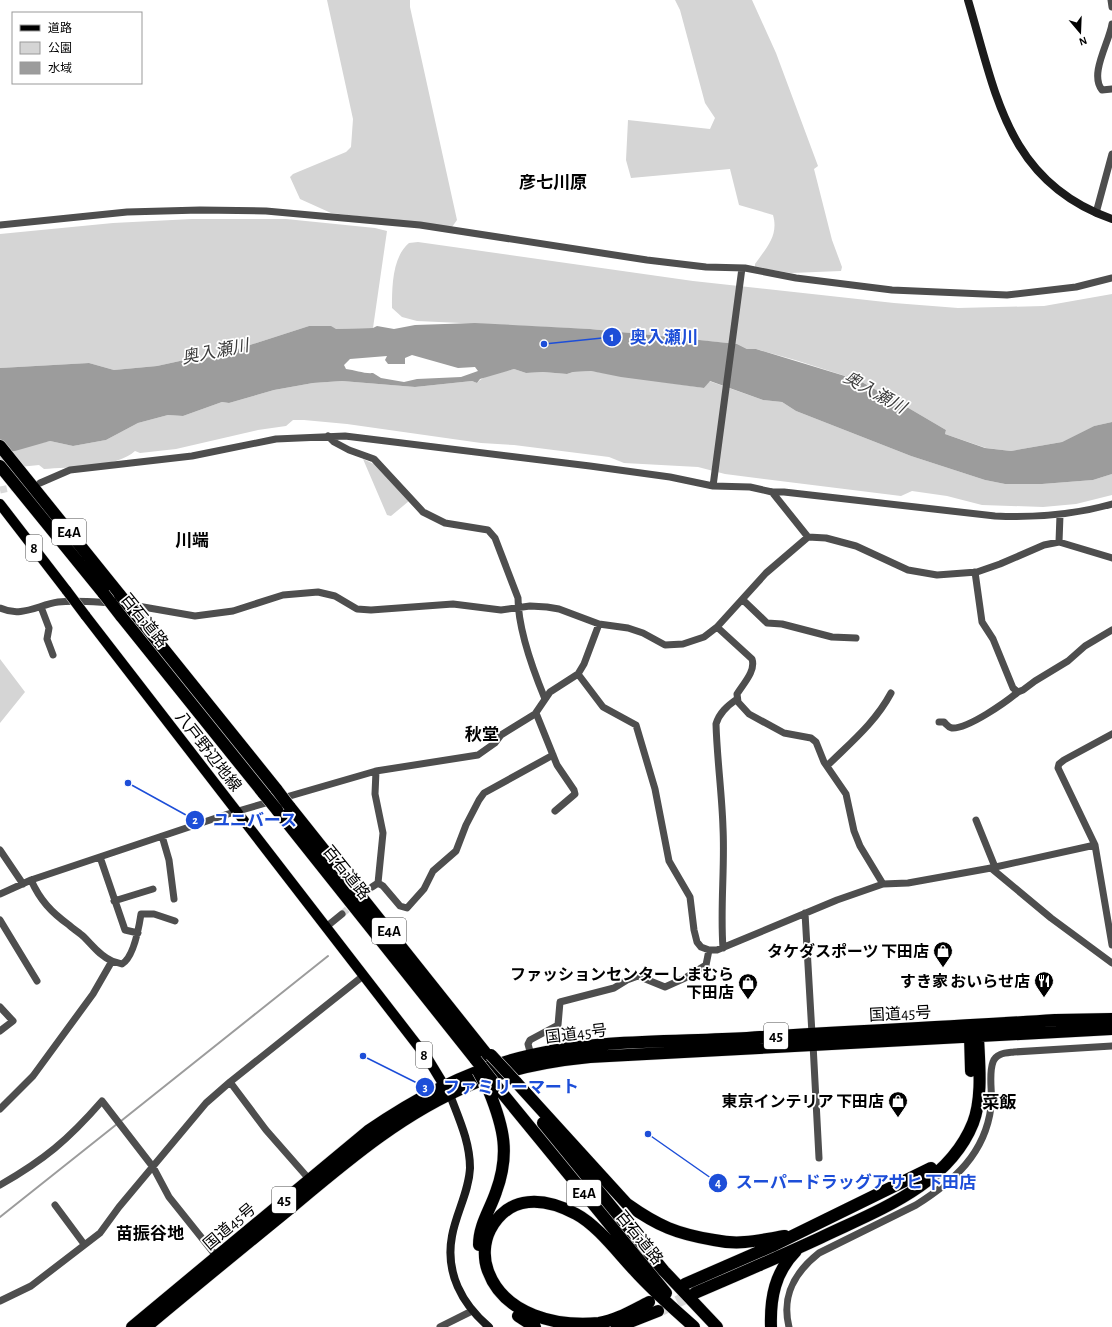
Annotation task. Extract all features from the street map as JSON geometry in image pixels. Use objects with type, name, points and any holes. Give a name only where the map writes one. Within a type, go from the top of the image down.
[{"type":"highway","name":"百石道路","points":[[0,446],[277,790],[452,1012],[513,1082],[688,1290]]},
{"type":"highway","name":"百石道路","points":[[3,469],[463,1044],[494,1089],[671,1298],[699,1327]]},
{"type":"highway","name":"国道45号","points":[[974,1033],[1055,1020],[1112,1019]]},
{"type":"highway","name":"国道45号","points":[[146,1327],[316,1186],[375,1140],[448,1090],[465,1076],[531,1055],[588,1046],[1112,1029]]},
{"type":"highway","points":[[688,1290],[798,1234],[924,1173],[939,1163],[954,1147],[968,1117],[971,1099],[974,1033]]},
{"type":"highway","points":[[688,1290],[800,1247],[890,1205],[939,1171],[955,1155],[967,1138],[974,1122],[978,1100],[974,1033]]},
{"type":"highway","name":"国道45号","points":[[132,1327],[379,1123],[448,1090],[470,1085],[514,1071],[563,1060],[812,1039]]},
{"type":"highway","points":[[513,1082],[627,1204],[664,1227],[688,1236],[744,1243],[798,1234]]},
{"type":"highway","points":[[494,1089],[504,1137],[505,1157],[496,1193],[486,1215],[479,1237],[478,1258],[482,1277],[492,1295],[505,1307],[535,1327]]},
{"type":"highway","points":[[649,1302],[621,1316],[601,1323],[582,1325],[562,1325],[544,1321],[526,1314],[509,1301],[497,1288],[488,1271],[485,1252],[487,1236],[496,1220],[504,1211],[519,1203],[538,1202],[556,1205],[578,1215],[593,1227],[653,1290],[694,1327]]},
{"type":"highway","points":[[771,1327],[773,1295],[777,1280],[785,1262],[800,1247]]},
{"type":"highway","name":"E4A","points":[[688,1290],[717,1327]]},
{"type":"highway","points":[[617,1327],[658,1311]]},
{"type":"main road","points":[[968,0],[994,90],[1015,141],[1040,174],[1057,189],[1096,213],[1112,219]]},
{"type":"main road","name":"八戸野辺地線","points":[[0,504],[428,1060],[448,1090]]},
{"type":"main road","points":[[448,1090],[465,1134],[470,1164],[468,1184],[452,1236],[450,1258],[453,1277],[460,1293],[472,1311],[489,1327]]},
{"type":"street","points":[[1111,0],[1112,7]]},
{"type":"street","points":[[1112,24],[1104,51],[1098,63],[1100,87],[1102,90],[1112,89]]},
{"type":"street","points":[[1096,213],[1110,168],[1112,154]]},
{"type":"street","points":[[0,225],[126,212],[200,210],[266,211],[420,225],[706,268],[862,286],[960,294],[1007,295],[1049,291],[1112,278]]},
{"type":"street","points":[[714,483],[741,271]]},
{"type":"street","points":[[328,436],[334,442],[349,450],[374,459],[423,512],[431,517],[459,526],[488,530],[495,538],[518,598],[518,608],[534,670],[545,699]]},
{"type":"street","points":[[40,483],[70,470],[192,456],[276,439],[345,436],[590,466],[750,487],[772,492],[784,492],[995,516],[1028,518],[1060,515],[1112,504]]},
{"type":"street","points":[[772,492],[808,537]]},
{"type":"street","points":[[1059,542],[1060,515]]},
{"type":"street","points":[[0,608],[11,612],[21,612],[57,602],[101,602],[137,604],[196,616],[233,611],[283,595],[318,592],[335,596],[357,609],[371,610],[454,604],[501,610],[547,606],[599,624],[628,628],[643,633],[658,642],[670,645],[683,644],[704,637],[717,627],[766,573],[808,537],[826,538],[856,546],[908,570],[937,575],[975,572],[1000,564],[1044,545],[1059,542],[1112,558]]},
{"type":"street","points":[[975,572],[982,622],[993,639],[1013,688],[1018,692]]},
{"type":"street","points":[[743,600],[767,623],[782,624],[832,637],[856,638]]},
{"type":"street","points":[[41,607],[49,628],[47,639],[53,655]]},
{"type":"street","points":[[0,894],[31,880],[162,836],[376,771],[478,755],[495,743],[501,735],[536,713],[545,699],[556,687],[578,674],[584,664],[599,624]]},
{"type":"street","points":[[717,627],[752,659],[754,664],[752,670],[737,694],[736,699],[728,705],[718,717],[716,724],[723,828],[723,948]]},
{"type":"street","points":[[939,722],[944,722],[948,727],[953,728],[975,720],[1002,705],[1018,692],[1068,661],[1085,646],[1112,630]]},
{"type":"street","points":[[578,674],[603,707],[636,725],[655,789],[668,861],[690,897],[694,930],[698,942],[701,947],[708,950],[723,948],[805,913],[883,884],[908,883],[993,867],[1095,845]]},
{"type":"street","points":[[826,766],[868,726],[882,710],[891,693]]},
{"type":"street","points":[[736,699],[749,714],[774,728],[810,738],[816,742],[826,766],[846,794],[854,831],[860,846],[883,884]]},
{"type":"street","points":[[536,713],[557,765],[574,790],[575,794],[555,811]]},
{"type":"street","points":[[1112,734],[1064,760],[1059,764],[1058,768],[1095,845],[1112,945]]},
{"type":"street","points":[[376,771],[375,794],[383,833],[375,885],[383,886],[400,906],[407,908],[424,889],[433,871],[456,851],[466,825],[484,793],[553,754]]},
{"type":"street","points":[[976,820],[993,867],[1051,918],[1112,964]]},
{"type":"street","points":[[162,836],[169,860],[174,899]]},
{"type":"street","points":[[0,850],[23,884]]},
{"type":"street","points":[[100,857],[125,930],[138,933]]},
{"type":"street","points":[[31,880],[38,897],[54,914],[112,961],[122,964],[125,962],[138,933],[141,914],[154,914],[175,921]]},
{"type":"street","points":[[114,901],[154,889]]},
{"type":"street","points":[[805,913],[819,1158]]},
{"type":"street","points":[[326,927],[342,914]]},
{"type":"street","points":[[0,920],[37,981]]},
{"type":"street","points":[[531,1055],[528,1044],[530,1040],[558,1025],[560,1002],[614,988],[638,976],[659,986],[671,985],[706,965],[708,950]]},
{"type":"street","points":[[0,1109],[33,1076],[93,994],[112,961]]},
{"type":"street","points":[[0,1301],[31,1286],[105,1227],[119,1207],[206,1103],[230,1082],[363,976]]},
{"type":"street","points":[[0,1007],[13,1021],[0,1032]]},
{"type":"street","points":[[789,1327],[786,1302],[796,1275],[806,1263],[819,1253],[928,1198],[967,1165],[987,1132],[991,1107],[992,1062],[996,1057],[1001,1054],[1014,1052],[1112,1046]]},
{"type":"street","points":[[230,1082],[266,1130],[309,1180]]},
{"type":"street","points":[[0,1185],[40,1161],[60,1146],[102,1101],[153,1167],[169,1197],[217,1257]]},
{"type":"street","points":[[55,1205],[84,1244]]},
{"type":"street","points":[[440,1327],[472,1311]]},
{"type":"green space","points":[[327,0],[410,0],[410,7],[457,220],[452,227],[331,213],[300,199],[290,177],[293,174],[346,152],[351,147],[353,119]]},
{"type":"green space","points":[[675,0],[752,0],[776,53],[818,166],[814,169],[832,240],[842,267],[841,271],[791,273],[755,267],[755,264],[773,236],[773,215],[739,205],[730,169],[631,178],[626,160],[628,120],[710,129],[715,118],[705,103],[680,10]]},
{"type":"green space","points":[[192,219],[286,219],[375,228],[387,231],[373,328],[336,329],[309,326],[225,353],[194,361],[189,359],[157,366],[114,370],[89,363],[0,368],[0,234],[113,223]]},
{"type":"green space","points":[[418,242],[693,281],[894,303],[958,308],[1044,306],[1112,294],[1112,422],[1094,426],[1062,442],[1011,451],[986,448],[945,434],[946,430],[858,380],[756,349],[747,349],[737,344],[590,329],[417,321],[402,317],[392,308],[392,300],[394,273],[399,256],[409,243]]},
{"type":"green space","points":[[514,369],[526,373],[543,372],[567,374],[573,372],[591,371],[704,388],[709,381],[763,400],[782,402],[796,411],[911,456],[985,480],[1005,484],[1042,484],[1093,480],[1112,474],[1112,495],[1076,504],[1043,507],[982,505],[947,496],[912,491],[901,496],[725,474],[698,467],[624,463],[609,457],[514,445],[481,443],[347,424],[304,420],[293,420],[286,426],[258,430],[176,449],[140,453],[135,451],[127,457],[105,464],[44,469],[39,465],[0,469],[0,452],[50,441],[73,446],[106,440],[138,423],[168,415],[183,416],[222,402],[229,403],[274,390],[313,383],[342,381],[415,387],[472,381],[477,383],[489,375]]},
{"type":"green space","points":[[363,459],[378,466],[409,501],[391,516],[387,515]]},
{"type":"green space","points":[[0,659],[25,692],[0,723]]},
{"type":"water","points":[[475,323],[590,329],[737,344],[747,349],[756,349],[858,380],[946,430],[945,434],[985,448],[1011,451],[1062,442],[1094,426],[1112,422],[1112,474],[1093,480],[1042,484],[1005,484],[985,480],[911,456],[796,411],[782,402],[763,400],[710,381],[704,388],[621,377],[591,371],[573,372],[567,374],[543,372],[526,373],[514,369],[480,379],[477,383],[472,381],[415,387],[342,381],[313,383],[274,390],[229,403],[222,402],[183,416],[168,415],[138,423],[106,440],[73,446],[50,441],[15,451],[0,452],[0,368],[89,363],[114,370],[157,366],[189,359],[194,361],[225,353],[309,326],[331,326],[336,329],[373,328],[377,326],[394,329],[415,325]],"holes":[[[412,355],[458,368],[475,367],[478,371],[461,377],[417,379],[404,382],[381,378],[373,373],[346,369],[344,365],[350,359],[387,356],[385,360],[388,364],[405,364],[405,358]]]},
{"type":"waterway","points":[[121,1121],[328,956]]},
{"type":"waterway","points":[[0,1217],[117,1124]]},
{"type":"tunnel","points":[[0,490],[20,486]]},
{"type":"tunnel","points":[[342,914],[372,887]]},
{"type":"tunnel","points":[[661,1310],[695,1293]]},
{"type":"place","name":"奥入瀬川","points":[[544,344]]},
{"type":"place","name":"ユニバース","points":[[128,783]]},
{"type":"place","name":"タケダスポーツ 下田店","points":[[943,968]]},
{"type":"place","name":"すき家 おいらせ店","points":[[1044,998]]},
{"type":"place","name":"ファッションセンターしまむら 下田店","points":[[748,1000]]},
{"type":"place","name":"ファミリーマート","points":[[363,1056]]},
{"type":"place","name":"東京インテリア 下田店","points":[[898,1118]]},
{"type":"place","name":"スーパードラッグアサヒ 下田店","points":[[648,1134]]},
{"type":"district","name":"彦七川原","points":[[553,182]]},
{"type":"district","name":"川端","points":[[192,540]]},
{"type":"district","name":"秋堂","points":[[482,734]]},
{"type":"district","name":"菜飯","points":[[999,1102]]},
{"type":"district","name":"苗振谷地","points":[[150,1233]]}]
